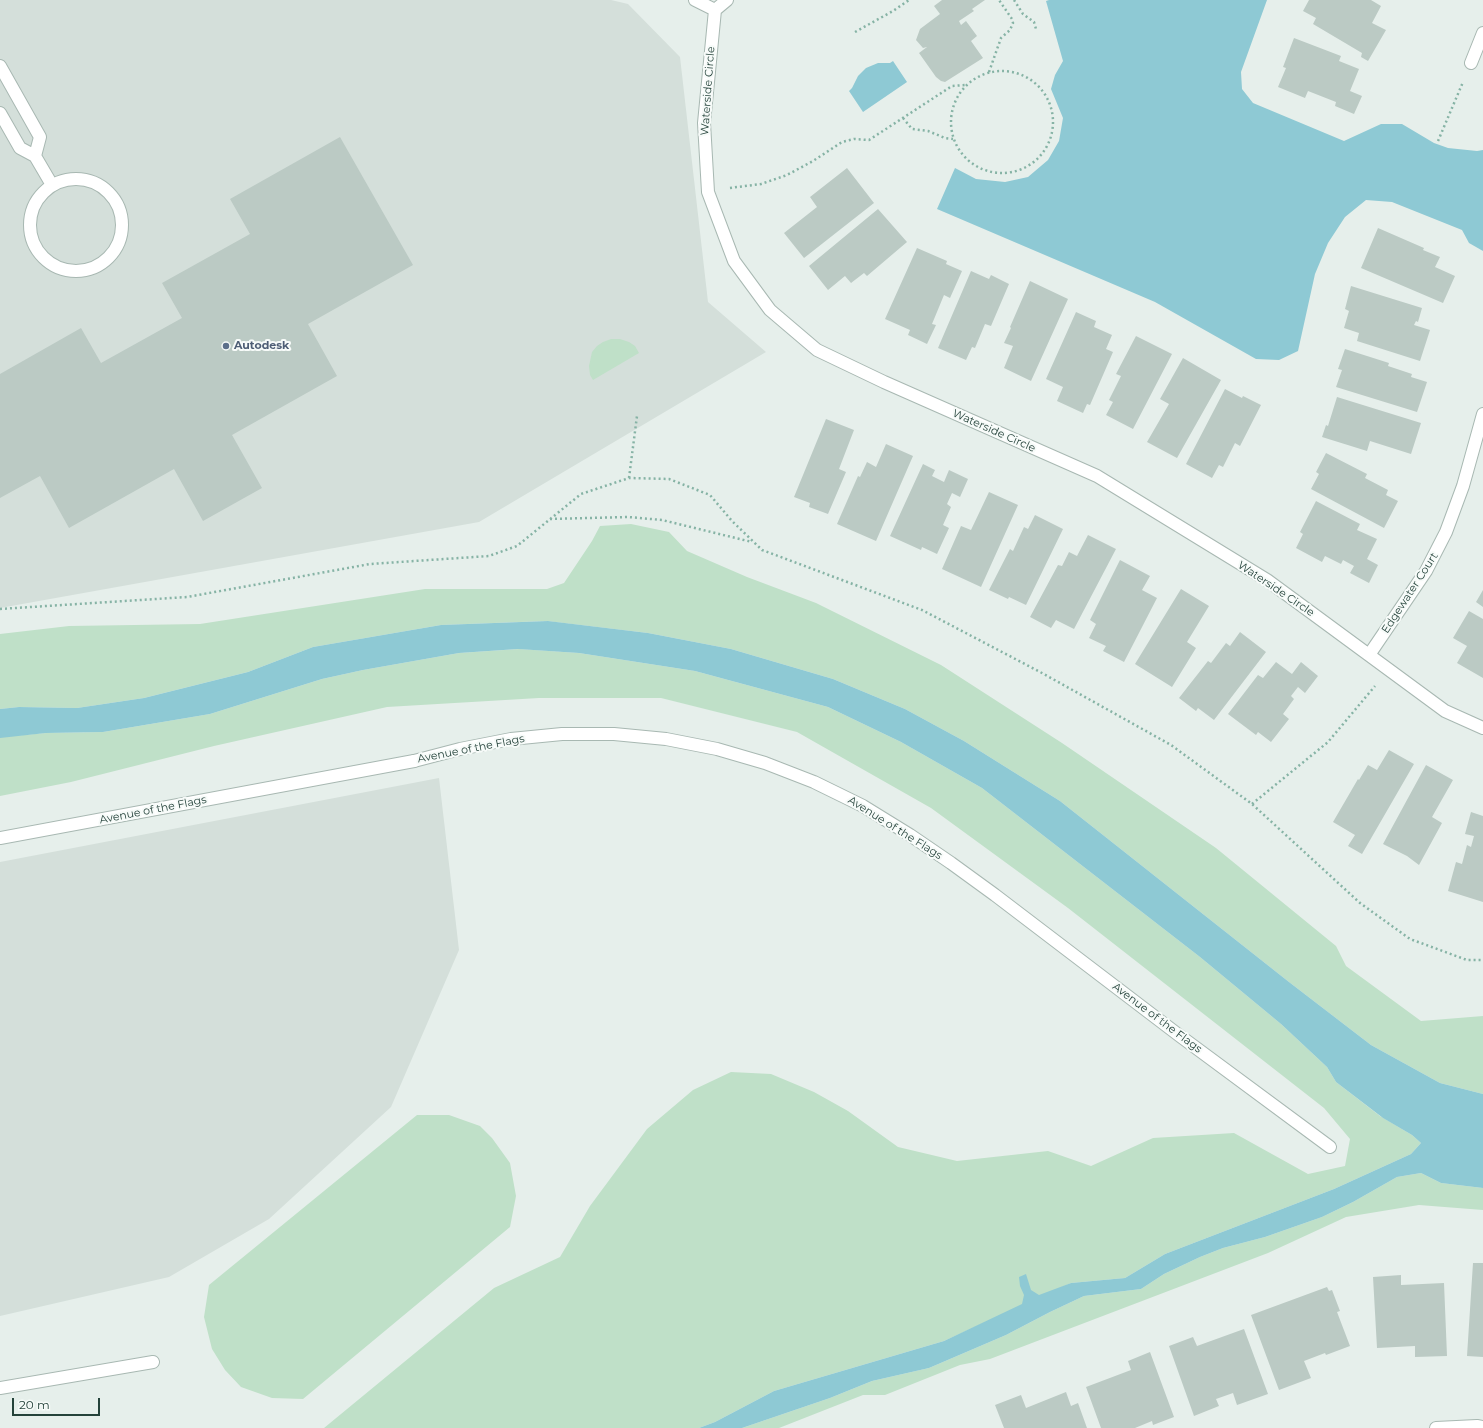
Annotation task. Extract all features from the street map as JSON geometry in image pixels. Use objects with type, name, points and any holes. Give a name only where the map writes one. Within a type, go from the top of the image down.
[{"type":"street","points":[[695,0],[715,10],[727,0]]},
{"type":"street","name":"Waterside Circle","points":[[715,10],[704,124],[708,192],[734,261],[770,310],[817,350],[884,382],[1097,476],[1267,580],[1445,711],[1483,728]]},
{"type":"street","points":[[1471,63],[1483,33]]},
{"type":"street","points":[[0,66],[40,137],[35,156]]},
{"type":"street","points":[[0,113],[20,148],[35,156],[52,185]]},
{"type":"street","points":[[69,179],[88,180],[104,188],[116,202],[122,219],[121,237],[113,253],[100,265],[83,271],[65,270],[49,262],[37,249],[30,232],[31,214],[39,198],[52,185],[69,179]]},
{"type":"street","name":"Edgewater Court","points":[[1369,655],[1426,571],[1446,532],[1463,486],[1483,414]]},
{"type":"street","name":"Avenue of the Flags","points":[[0,838],[414,761],[460,749],[511,739],[562,734],[614,734],[666,739],[717,749],[765,762],[814,782],[863,806],[910,835],[995,895],[1330,1147]]},
{"type":"street","points":[[0,1388],[153,1362]]},
{"type":"street","points":[[1436,1428],[1483,1427]]},
{"type":"path","points":[[855,32],[893,11],[909,0]]},
{"type":"path","points":[[989,72],[1001,38],[1010,30],[1013,23],[1012,19],[999,0]]},
{"type":"path","points":[[1014,0],[1023,14],[1034,22],[1036,29]]},
{"type":"path","points":[[1438,141],[1471,63]]},
{"type":"path","points":[[1009,70],[1028,77],[1043,90],[1052,108],[1054,127],[1048,146],[1035,162],[1018,171],[998,173],[976,168],[961,156],[953,139],[953,110],[957,97],[966,85],[976,77],[989,72],[1009,70]]},
{"type":"path","points":[[708,192],[761,184],[776,180],[801,168],[842,142],[854,139],[870,140],[952,86],[966,85]]},
{"type":"path","points":[[903,118],[912,129],[928,131],[945,138],[953,139]]},
{"type":"path","points":[[629,478],[637,416]]},
{"type":"path","points":[[0,609],[187,597],[370,564],[489,556],[518,546],[581,494],[629,478],[669,480],[710,494],[732,521],[762,550],[922,610],[1171,745],[1252,804],[1360,903],[1410,939],[1467,960],[1483,960]]},
{"type":"path","points":[[550,519],[628,517],[662,520],[754,542]]},
{"type":"path","points":[[1252,804],[1328,742],[1388,670]]},
{"type":"shaded area","points":[[0,0],[611,0],[628,4],[680,57],[708,302],[766,352],[479,522],[0,608]]},
{"type":"shaded area","points":[[439,778],[459,950],[391,1107],[269,1219],[169,1277],[0,1316],[0,862]]},
{"type":"green space","points":[[611,339],[620,339],[629,342],[635,346],[639,353],[593,380],[590,375],[589,366],[592,352],[597,346]]},
{"type":"green space","points":[[631,524],[669,532],[687,551],[747,577],[816,603],[941,665],[1062,743],[1216,848],[1336,946],[1346,966],[1421,1021],[1483,1016],[1483,1094],[1440,1083],[1371,1045],[1060,801],[964,741],[905,709],[833,679],[731,649],[648,633],[547,621],[441,625],[313,647],[248,672],[144,698],[77,708],[19,707],[0,709],[0,634],[69,626],[200,624],[425,589],[547,589],[564,583],[592,541],[600,526]]},
{"type":"green space","points":[[519,649],[579,653],[695,671],[828,707],[901,742],[982,788],[1200,957],[1281,1024],[1327,1067],[1336,1082],[1380,1116],[1412,1135],[1421,1143],[1411,1154],[1334,1189],[1165,1254],[1125,1278],[1071,1283],[944,1341],[774,1391],[715,1422],[699,1428],[324,1428],[494,1288],[560,1257],[590,1206],[647,1129],[693,1090],[731,1072],[771,1074],[814,1092],[848,1111],[898,1147],[957,1161],[1048,1151],[1091,1166],[1153,1138],[1234,1133],[1308,1174],[1345,1166],[1350,1139],[1324,1108],[1068,908],[931,808],[797,732],[661,698],[539,698],[387,707],[214,746],[71,782],[0,796],[0,737],[46,733],[103,732],[210,714],[322,679],[363,670],[459,653]]},
{"type":"green space","points":[[417,1115],[449,1115],[480,1126],[492,1138],[510,1163],[516,1196],[510,1227],[303,1399],[272,1398],[241,1387],[225,1370],[212,1349],[204,1317],[209,1285]]},
{"type":"green space","points":[[1421,1173],[1441,1183],[1483,1188],[1483,1210],[1419,1205],[1346,1217],[1268,1253],[990,1359],[960,1365],[885,1395],[863,1395],[779,1428],[742,1428],[830,1398],[872,1381],[929,1368],[1006,1335],[1084,1296],[1141,1289],[1164,1274],[1200,1257],[1223,1248],[1265,1237],[1322,1217],[1353,1202],[1397,1177]]},
{"type":"water","points":[[1267,0],[1241,72],[1242,89],[1253,103],[1344,141],[1381,124],[1402,124],[1434,143],[1448,148],[1477,151],[1483,150],[1483,251],[1469,243],[1462,230],[1392,202],[1366,200],[1345,217],[1328,243],[1315,274],[1298,351],[1279,360],[1256,359],[1155,302],[937,209],[955,168],[976,179],[1005,182],[1028,177],[1048,160],[1059,141],[1063,118],[1051,89],[1055,75],[1063,61],[1046,1]]},
{"type":"water","points":[[893,61],[907,82],[863,112],[849,91],[858,76],[866,68],[878,63],[890,63]]},
{"type":"water","points":[[548,621],[648,633],[731,649],[833,679],[905,709],[964,741],[1060,801],[1371,1045],[1440,1083],[1483,1094],[1483,1188],[1441,1183],[1421,1173],[1397,1177],[1353,1202],[1322,1217],[1265,1237],[1223,1248],[1200,1257],[1164,1274],[1141,1289],[1084,1296],[1006,1335],[929,1368],[872,1381],[830,1398],[742,1428],[699,1428],[715,1422],[774,1391],[944,1341],[1022,1304],[1024,1295],[1020,1286],[1019,1277],[1026,1274],[1031,1290],[1039,1295],[1071,1283],[1125,1278],[1165,1254],[1334,1189],[1411,1154],[1421,1143],[1412,1135],[1383,1118],[1336,1082],[1327,1067],[1281,1024],[1200,957],[982,788],[901,742],[828,707],[695,671],[579,653],[518,649],[459,653],[363,670],[322,679],[210,714],[103,732],[46,733],[0,738],[0,709],[19,707],[77,708],[144,698],[248,672],[313,647],[441,625]]},
{"type":"building","points":[[942,0],[985,0],[972,9],[974,11],[959,21],[961,25],[966,21],[977,36],[971,41],[983,58],[945,82],[936,77],[919,53],[927,47],[923,48],[916,40],[920,29],[940,14],[934,6]]},
{"type":"building","points":[[1309,0],[1371,0],[1381,6],[1372,23],[1386,30],[1368,61],[1361,57],[1362,53],[1313,24],[1316,18],[1303,11]]},
{"type":"building","points":[[1294,38],[1341,56],[1339,61],[1359,69],[1350,91],[1362,96],[1354,114],[1335,106],[1336,102],[1308,91],[1305,98],[1278,87],[1286,68],[1283,67]]},
{"type":"building","name":"Autodesk","points":[[340,137],[413,265],[308,324],[337,376],[232,435],[262,488],[203,521],[174,469],[69,528],[40,476],[0,498],[0,374],[81,328],[101,363],[182,318],[162,283],[250,234],[230,199]]},
{"type":"building","points":[[847,168],[874,203],[804,258],[784,233],[817,207],[810,197]]},
{"type":"building","points":[[878,209],[907,242],[867,276],[864,273],[851,283],[845,276],[828,290],[809,266]]},
{"type":"building","points":[[1378,228],[1424,248],[1423,250],[1440,257],[1435,267],[1455,276],[1443,303],[1361,268]]},
{"type":"building","points":[[917,248],[947,261],[946,264],[962,271],[950,298],[944,295],[932,324],[936,325],[927,344],[908,335],[910,330],[885,319]]},
{"type":"building","points":[[971,271],[989,279],[991,275],[1009,284],[991,326],[985,324],[975,348],[972,347],[966,360],[938,348]]},
{"type":"building","points":[[1030,281],[1068,299],[1031,381],[1004,368],[1013,346],[1004,343]]},
{"type":"building","points":[[1351,286],[1422,308],[1418,322],[1416,321],[1414,325],[1430,330],[1420,361],[1357,341],[1359,333],[1344,328],[1349,311],[1345,309]]},
{"type":"building","points":[[1076,312],[1096,321],[1094,327],[1112,335],[1106,349],[1113,352],[1090,405],[1087,404],[1083,413],[1057,401],[1063,387],[1046,379]]},
{"type":"building","points":[[1136,336],[1172,354],[1133,429],[1106,415],[1113,402],[1109,400],[1121,376],[1116,374]]},
{"type":"building","points":[[1345,349],[1389,363],[1388,366],[1412,374],[1411,377],[1427,382],[1417,412],[1336,387],[1342,370],[1338,369]]},
{"type":"building","points":[[1183,358],[1221,380],[1177,458],[1147,442],[1169,404],[1160,399]]},
{"type":"building","points":[[1225,389],[1242,398],[1243,396],[1261,405],[1240,446],[1235,443],[1223,467],[1219,465],[1212,478],[1186,464]]},
{"type":"building","points":[[1337,397],[1421,423],[1411,454],[1370,441],[1367,451],[1322,437],[1326,425],[1328,426]]},
{"type":"building","points":[[826,419],[854,430],[839,469],[846,472],[828,514],[809,507],[810,503],[794,497]]},
{"type":"building","points":[[886,444],[913,456],[876,541],[837,524],[858,476],[860,477],[867,462],[876,467]]},
{"type":"building","points":[[1326,453],[1367,474],[1365,478],[1388,490],[1386,495],[1398,501],[1384,528],[1311,489],[1319,474],[1316,472]]},
{"type":"building","points":[[923,464],[935,470],[932,476],[944,482],[949,470],[968,479],[960,497],[952,493],[947,504],[951,507],[943,525],[949,528],[937,554],[922,547],[921,550],[890,536]]},
{"type":"building","points":[[989,492],[1018,505],[981,587],[942,569],[961,526],[971,530]]},
{"type":"building","points":[[1316,501],[1360,524],[1357,530],[1377,539],[1367,559],[1378,565],[1369,583],[1350,573],[1354,566],[1343,560],[1341,564],[1325,556],[1322,562],[1296,548],[1303,534],[1300,532]]},
{"type":"building","points":[[1035,515],[1063,529],[1026,605],[1009,597],[1008,599],[989,590],[1010,549],[1013,551],[1024,527],[1028,529]]},
{"type":"building","points":[[1088,535],[1116,549],[1074,629],[1056,620],[1051,628],[1030,617],[1058,565],[1062,566],[1069,552],[1077,556]]},
{"type":"building","points":[[1120,560],[1150,576],[1142,590],[1157,598],[1124,662],[1103,651],[1106,646],[1089,638],[1096,624],[1090,620]]},
{"type":"building","points":[[1181,589],[1209,606],[1187,642],[1196,648],[1172,687],[1135,664]]},
{"type":"building","points":[[1483,590],[1483,607],[1476,602]]},
{"type":"building","points":[[1469,611],[1483,619],[1483,678],[1457,663],[1467,646],[1453,638]]},
{"type":"building","points":[[1240,632],[1266,652],[1214,720],[1198,708],[1196,711],[1179,698],[1208,661],[1211,663],[1226,643],[1230,646]]},
{"type":"building","points":[[1276,662],[1292,674],[1301,662],[1318,676],[1305,693],[1298,687],[1291,696],[1294,699],[1283,714],[1289,719],[1271,742],[1258,732],[1256,735],[1228,714],[1258,675],[1263,678]]},
{"type":"building","points":[[1389,750],[1414,764],[1362,854],[1348,846],[1355,835],[1333,822],[1368,765],[1377,770]]},
{"type":"building","points":[[1426,765],[1453,780],[1432,817],[1442,823],[1419,865],[1407,856],[1383,844]]},
{"type":"building","points":[[1471,812],[1483,816],[1483,902],[1448,891],[1456,862],[1462,864],[1467,845],[1471,847],[1474,836],[1465,834]]},
{"type":"building","points":[[1473,1263],[1483,1263],[1483,1357],[1467,1356]]},
{"type":"building","points":[[1401,1275],[1401,1285],[1444,1283],[1447,1356],[1415,1357],[1415,1346],[1377,1348],[1373,1277]]},
{"type":"building","points":[[1327,1287],[1329,1291],[1332,1290],[1340,1311],[1337,1312],[1350,1346],[1304,1361],[1311,1378],[1279,1390],[1251,1315]]},
{"type":"building","points":[[1244,1329],[1268,1394],[1237,1405],[1233,1393],[1216,1399],[1219,1406],[1194,1416],[1169,1346],[1193,1337],[1197,1346]]},
{"type":"building","points":[[1150,1352],[1174,1417],[1153,1425],[1152,1421],[1135,1428],[1101,1428],[1086,1387],[1131,1370],[1128,1361]]},
{"type":"building","points":[[1066,1392],[1071,1406],[1078,1403],[1087,1428],[1004,1428],[995,1405],[1021,1395],[1026,1408]]},
{"type":"place","name":"Autodesk","points":[[226,346]]}]
